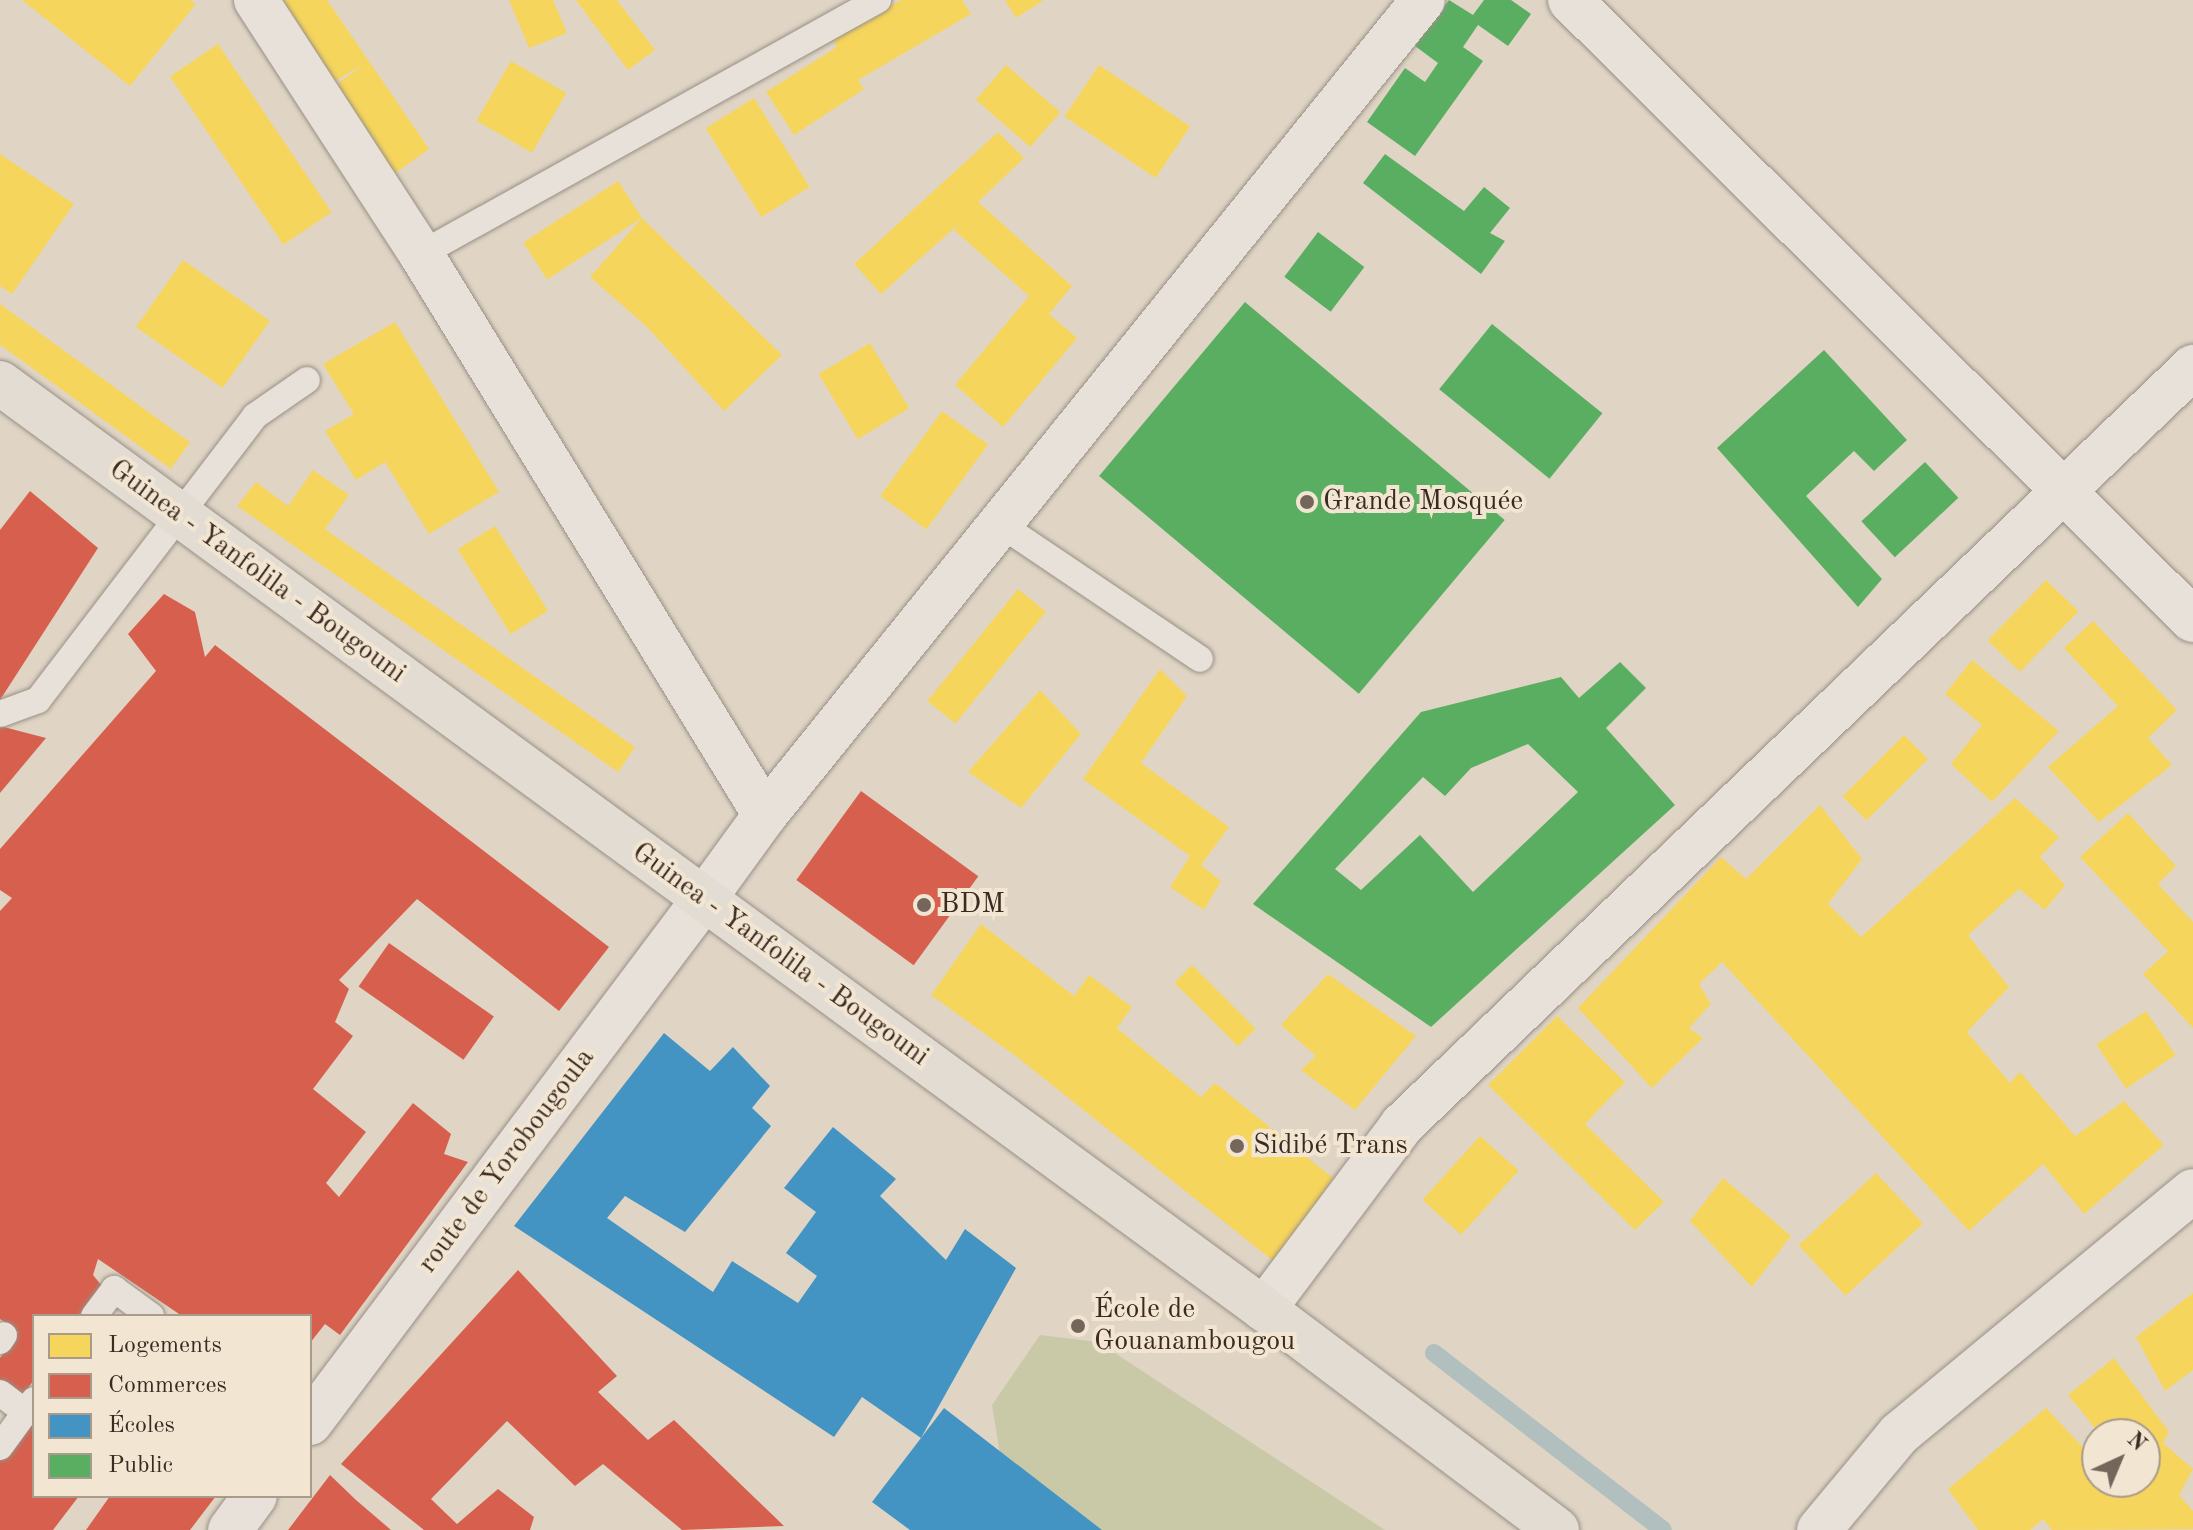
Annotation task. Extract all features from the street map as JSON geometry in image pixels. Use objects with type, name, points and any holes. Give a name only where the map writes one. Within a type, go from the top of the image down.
[{"type":"main road","name":"Guinea - Yanfolila - Bougouni","points":[[0,383],[1264,1309],[1557,1530]]},
{"type":"street","points":[[256,0],[421,254],[765,815]]},
{"type":"street","name":"route de Yorobougoula","points":[[312,1420],[765,815],[1423,0]]},
{"type":"street","points":[[1570,0],[2065,489],[2193,620]]},
{"type":"street","points":[[1264,1309],[1402,1125],[2193,367]]},
{"type":"street","points":[[1819,1530],[1899,1434],[2193,1191]]},
{"type":"street","points":[[230,1530],[254,1498]]},
{"type":"lane","points":[[421,254],[878,0]]},
{"type":"lane","points":[[0,714],[38,700],[255,416],[307,380]]},
{"type":"lane","points":[[1000,524],[1200,659]]},
{"type":"lane","points":[[95,1314],[114,1289],[148,1314]]},
{"type":"lane","points":[[0,1393],[30,1406],[0,1447]]},
{"type":"green space","points":[[1040,1335],[1098,1342],[1385,1530],[1012,1530],[992,1405]]},
{"type":"building: Logements","points":[[22,0],[190,0],[196,4],[130,86]]},
{"type":"building: Logements","points":[[274,0],[327,0],[429,149],[390,177],[326,92],[363,65],[326,86]]},
{"type":"building: Logements","points":[[509,0],[553,0],[567,33],[529,48]]},
{"type":"building: Logements","points":[[576,0],[617,0],[655,50],[628,70]]},
{"type":"building: Logements","points":[[901,0],[962,0],[971,14],[858,80],[864,89],[794,135],[766,92],[837,47],[833,39]]},
{"type":"building: Logements","points":[[1005,0],[1044,0],[1016,18]]},
{"type":"building: Logements","points":[[218,44],[332,212],[283,245],[170,76]]},
{"type":"building: Logements","points":[[511,61],[566,93],[532,153],[476,121]]},
{"type":"building: Logements","points":[[1006,65],[1060,112],[1030,147],[976,100]]},
{"type":"building: Logements","points":[[1099,65],[1190,127],[1156,178],[1064,116]]},
{"type":"building: Logements","points":[[754,98],[810,187],[761,217],[706,128]]},
{"type":"building: Logements","points":[[998,132],[1024,158],[978,202],[1072,286],[1049,314],[1077,338],[1003,427],[955,385],[1029,296],[954,230],[962,221],[881,294],[854,264]]},
{"type":"building: Logements","points":[[0,154],[74,204],[12,294],[0,286]]},
{"type":"building: Logements","points":[[618,181],[642,218],[547,279],[523,243]]},
{"type":"building: Logements","points":[[642,218],[782,355],[724,411],[647,327],[590,277]]},
{"type":"building: Logements","points":[[183,260],[270,321],[223,388],[136,327]]},
{"type":"building: Logements","points":[[0,304],[190,442],[171,469],[0,345]]},
{"type":"building: Logements","points":[[395,322],[499,492],[429,534],[385,462],[356,480],[325,431],[354,414],[323,364]]},
{"type":"building: Logements","points":[[870,343],[909,408],[858,439],[819,374]]},
{"type":"building: Logements","points":[[942,411],[988,445],[926,529],[880,496]]},
{"type":"building: Logements","points":[[313,470],[349,495],[325,529],[635,747],[618,772],[237,506],[256,482],[288,506]]},
{"type":"building: Logements","points":[[495,526],[548,611],[511,634],[458,549]]},
{"type":"building: Logements","points":[[2046,580],[2078,611],[2020,672],[1988,640]]},
{"type":"building: Logements","points":[[1018,589],[1046,612],[955,724],[927,701]]},
{"type":"building: Logements","points":[[2093,621],[2177,710],[2148,738],[2172,765],[2099,822],[2048,767],[2118,706],[2064,648]]},
{"type":"building: Logements","points":[[1972,660],[2059,731],[1992,802],[1951,764],[1982,725],[1945,694]]},
{"type":"building: Logements","points":[[1160,669],[1187,696],[1141,763],[1229,827],[1201,865],[1221,881],[1204,910],[1170,887],[1190,856],[1083,779]]},
{"type":"building: Logements","points":[[1040,690],[1081,734],[1021,808],[968,772]]},
{"type":"building: Logements","points":[[1904,735],[1928,759],[1867,821],[1842,797]]},
{"type":"building: Logements","points":[[2015,798],[2059,837],[2040,857],[2065,885],[2045,910],[2019,889],[1968,935],[2009,987],[1967,1032],[2010,1083],[2020,1072],[2075,1136],[2124,1101],[2164,1145],[2084,1214],[2043,1164],[1969,1231],[1722,962],[1699,984],[1711,1004],[1689,1028],[1703,1038],[1652,1088],[1578,1008],[1721,857],[1746,879],[1820,805],[1862,859],[1828,904],[1861,937]]},
{"type":"building: Logements","points":[[2128,813],[2176,866],[2158,884],[2193,922],[2193,1028],[2143,974],[2168,951],[2080,857]]},
{"type":"building: Logements","points":[[981,924],[1074,996],[1089,975],[1132,1007],[1117,1028],[1201,1097],[1215,1083],[1333,1178],[1277,1264],[1017,1057],[931,995]]},
{"type":"building: Logements","points":[[1192,965],[1256,1029],[1238,1046],[1174,983]]},
{"type":"building: Logements","points":[[1328,974],[1416,1036],[1355,1110],[1301,1070],[1316,1056],[1281,1025]]},
{"type":"building: Logements","points":[[2146,1011],[2176,1055],[2126,1088],[2096,1045]]},
{"type":"building: Logements","points":[[1557,1016],[1625,1082],[1585,1124],[1664,1202],[1635,1230],[1488,1085]]},
{"type":"building: Logements","points":[[1480,1136],[1519,1171],[1461,1235],[1422,1200]]},
{"type":"building: Logements","points":[[1876,1173],[1923,1223],[1846,1296],[1798,1245]]},
{"type":"building: Logements","points":[[1723,1178],[1791,1236],[1752,1287],[1690,1221]]},
{"type":"building: Logements","points":[[2193,1293],[2193,1370],[2165,1391],[2136,1337]]},
{"type":"building: Logements","points":[[2114,1358],[2159,1418],[2087,1418],[2068,1395]]},
{"type":"building: Logements","points":[[2046,1408],[2081,1445],[2081,1498],[2161,1498],[2161,1421],[2169,1432],[2163,1443],[2193,1469],[2179,1495],[2193,1511],[2193,1529],[2052,1530],[2043,1519],[2030,1530],[1978,1530],[1948,1489]]},
{"type":"building: Commerces","points":[[30,491],[98,548],[0,700],[0,530]]},
{"type":"building: Commerces","points":[[164,594],[195,612],[205,657],[215,645],[609,947],[559,1011],[417,899],[339,980],[349,989],[335,1022],[353,1036],[313,1089],[366,1132],[326,1183],[339,1197],[413,1103],[451,1134],[444,1154],[468,1162],[340,1335],[325,1324],[312,1340],[312,1314],[179,1314],[98,1259],[93,1275],[102,1286],[81,1314],[32,1314],[32,1383],[22,1396],[0,1385],[0,1358],[18,1332],[0,1319],[0,911],[12,898],[0,890],[0,849],[156,671],[128,634]]},
{"type":"building: Commerces","points":[[0,726],[46,738],[0,793]]},
{"type":"building: Commerces","points":[[861,791],[978,876],[914,965],[796,880]]},
{"type":"building: Commerces","points":[[389,943],[494,1016],[463,1060],[359,986]]},
{"type":"building: Commerces","points":[[518,1270],[617,1376],[598,1392],[648,1440],[674,1420],[784,1526],[682,1530],[603,1464],[575,1486],[507,1421],[431,1499],[457,1524],[498,1489],[534,1517],[530,1530],[424,1530],[341,1464]]},
{"type":"building: Commerces","points":[[32,1414],[32,1498],[77,1498],[53,1530],[0,1530],[0,1458]]},
{"type":"building: Commerces","points":[[330,1475],[356,1500],[391,1530],[288,1530]]},
{"type":"building: Commerces","points":[[109,1498],[214,1498],[190,1530],[86,1530]]},
{"type":"building: Écoles","points":[[664,1033],[710,1071],[733,1047],[770,1086],[752,1108],[771,1126],[685,1232],[625,1196],[607,1218],[713,1292],[732,1261],[798,1303],[817,1276],[786,1253],[816,1212],[784,1188],[833,1127],[896,1179],[880,1196],[946,1260],[965,1229],[1016,1268],[921,1438],[862,1397],[834,1437],[514,1226]]},
{"type":"building: Écoles","points":[[944,1408],[1102,1530],[910,1530],[872,1502]]},
{"type":"building: Public","points":[[1449,0],[1473,15],[1484,0],[1511,0],[1531,14],[1508,46],[1478,25],[1463,47],[1483,61],[1415,156],[1367,122],[1405,68],[1425,82],[1438,63],[1415,46]]},
{"type":"building: Public","points":[[1385,154],[1464,211],[1484,187],[1510,208],[1490,233],[1505,241],[1481,274],[1363,183]]},
{"type":"building: Public","points":[[1318,232],[1364,267],[1331,312],[1284,277]]},
{"type":"building: Public","name":"Grande Mosquée","points":[[1245,302],[1505,520],[1359,694],[1099,476]]},
{"type":"building: Public","points":[[1492,324],[1602,413],[1549,479],[1439,389]]},
{"type":"building: Public","points":[[1824,350],[1907,440],[1874,471],[1854,451],[1806,496],[1882,579],[1858,607],[1717,448]]},
{"type":"building: Public","points":[[1925,462],[1958,498],[1895,557],[1861,521]]},
{"type":"building: Public","points":[[1620,662],[1646,688],[1606,728],[1675,805],[1431,1027],[1253,904],[1421,712],[1561,677],[1579,698]],"holes":[[[1528,744],[1578,792],[1473,892],[1420,835],[1361,890],[1335,869],[1423,777],[1445,796],[1471,768]]]},
{"type":"waterway","points":[[1434,1353],[1663,1530]]},
{"type":"place","name":"Grande Mosquée","points":[[1307,502]]},
{"type":"place","name":"BDM","points":[[924,905]]},
{"type":"place","name":"Sidibé Trans","points":[[1237,1146]]},
{"type":"place","name":"École de Gouanambougou","points":[[1078,1326]]}]
